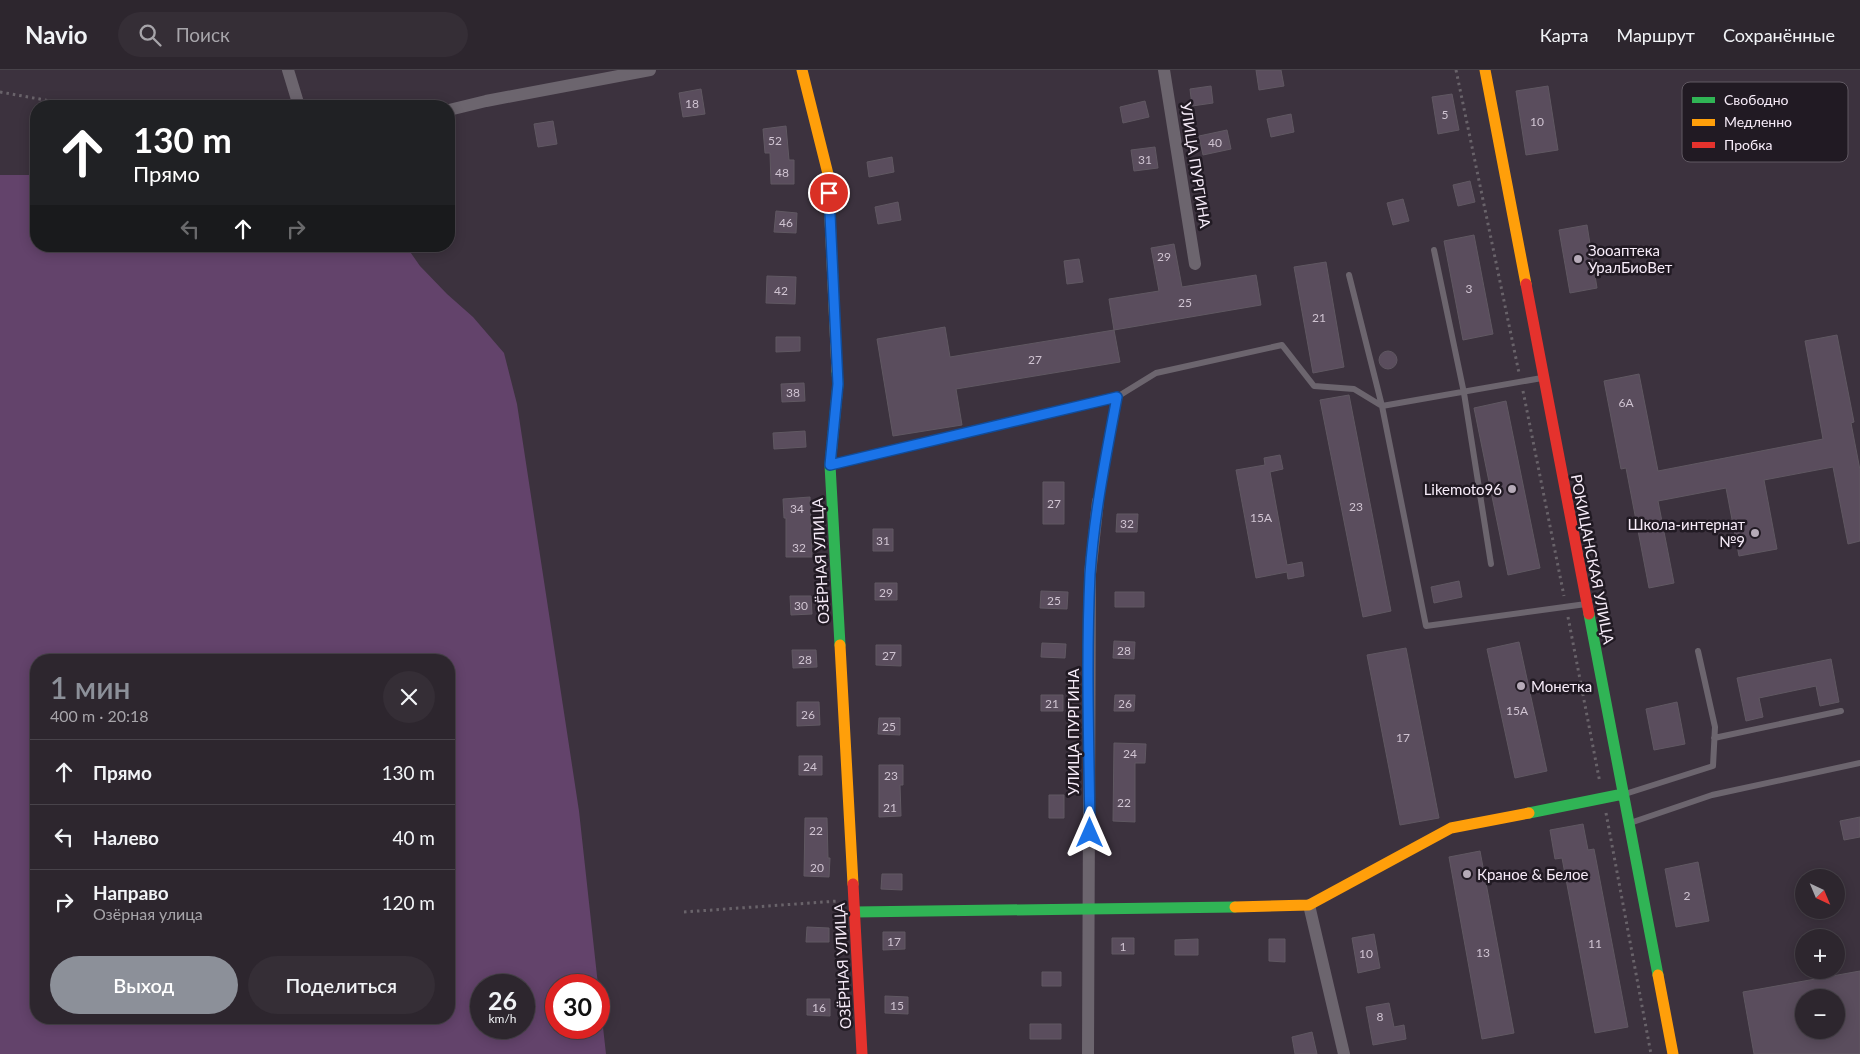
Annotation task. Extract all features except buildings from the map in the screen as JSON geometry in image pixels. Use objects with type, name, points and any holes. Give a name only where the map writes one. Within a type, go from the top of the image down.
[{"type":"street","points":[[288,70],[297,100]]},
{"type":"street","points":[[455,109],[650,70]]},
{"type":"street","name":"ОЗЁРНАЯ УЛИЦА","points":[[802,70],[828,174],[838,384],[830,465],[862,1054]]},
{"type":"street","name":"УЛИЦА ПУРГИНА","points":[[1164,70],[1195,264]]},
{"type":"street","name":"РОКИЦАНСКАЯ УЛИЦА","points":[[1485,70],[1673,1054]]},
{"type":"street","name":"УЛИЦА ПУРГИНА","points":[[1088,1054],[1090,593],[1098,501]]},
{"type":"street","points":[[855,912],[1090,910],[1309,904],[1451,828],[1623,794]]},
{"type":"street","points":[[1309,904],[1344,1054]]},
{"type":"lane","points":[[1434,250],[1464,393],[1491,564]]},
{"type":"lane","points":[[1348,275],[1382,406],[1426,626],[1587,604]]},
{"type":"lane","points":[[830,465],[1117,397],[1156,373],[1282,345],[1314,386],[1354,389],[1382,406],[1543,378]]},
{"type":"lane","points":[[1098,501],[1117,397]]},
{"type":"lane","points":[[1623,794],[1713,766],[1714,727],[1698,651]]},
{"type":"lane","points":[[1714,738],[1841,711]]},
{"type":"lane","points":[[1629,823],[1712,795],[1860,763]]},
{"type":"path","points":[[1456,70],[1566,607],[1651,1054]]},
{"type":"path","points":[[0,92],[45,100]]},
{"type":"path","points":[[684,912],[854,900]]},
{"type":"shaded area","points":[[0,175],[30,175],[30,252],[410,252],[420,266],[473,317],[504,353],[517,404],[579,811],[597,974],[545,974],[545,1039],[604,1039],[606,1054],[0,1054]]},
{"type":"traffic: fast","points":[[837,371],[838,384],[830,465],[840,645]]},
{"type":"traffic: fast","points":[[1589,614],[1658,975]]},
{"type":"traffic: fast","points":[[1529,813],[1623,794]]},
{"type":"traffic: fast","points":[[855,912],[1235,907]]},
{"type":"traffic: slow","points":[[802,70],[828,174],[837,371]]},
{"type":"traffic: slow","points":[[1485,70],[1526,284]]},
{"type":"traffic: slow","points":[[840,645],[853,884]]},
{"type":"traffic: slow","points":[[1235,907],[1309,905],[1451,828],[1529,813]]},
{"type":"traffic: slow","points":[[1658,975],[1673,1054]]},
{"type":"traffic: jam","points":[[1526,284],[1589,614]]},
{"type":"traffic: jam","points":[[853,884],[862,1054]]},
{"type":"place","name":"Зооаптека УралБиоВет","points":[[1578,259]]},
{"type":"place","name":"Likemoto96","points":[[1512,489]]},
{"type":"place","name":"Школа-интернат №9","points":[[1755,533]]},
{"type":"place","name":"Монетка","points":[[1521,686]]},
{"type":"place","name":"Краное & Белое","points":[[1467,874]]},
{"type":"route","points":[[829,193],[838,384],[830,465],[1117,397],[1098,501],[1090,574],[1090,833]]}]
